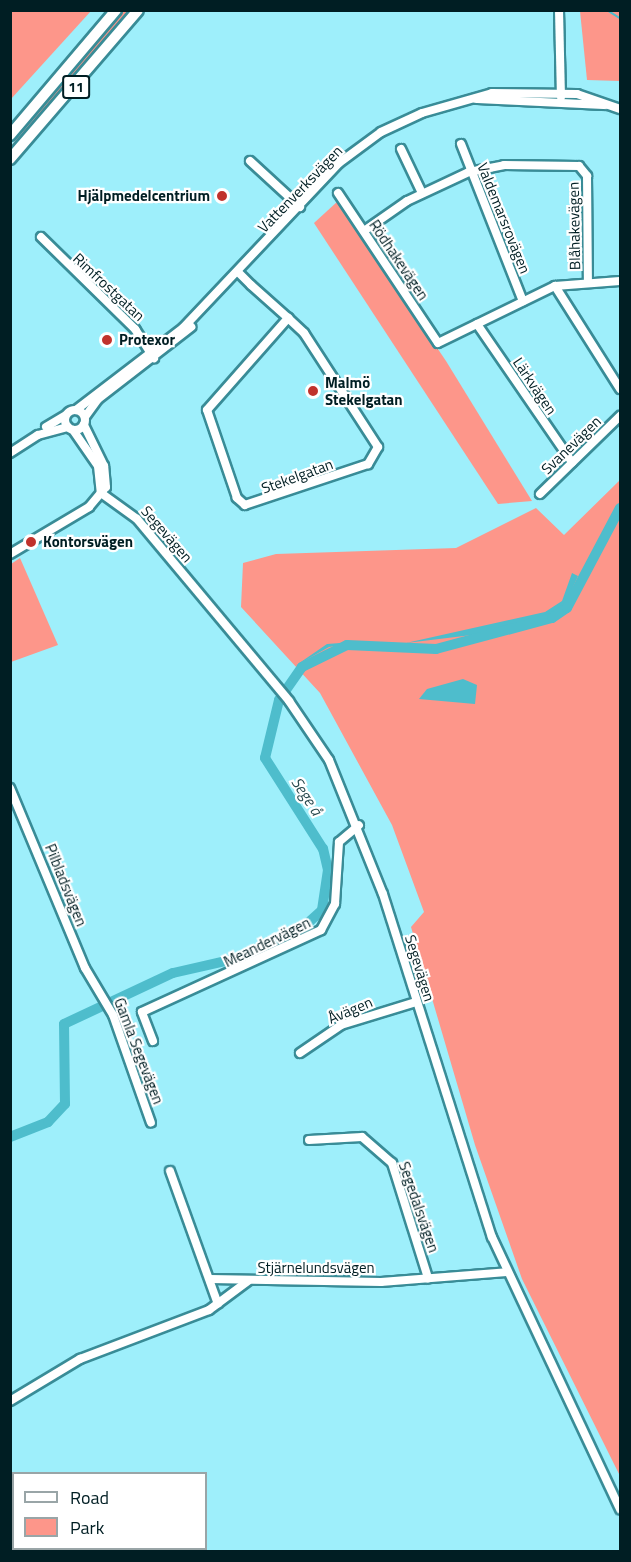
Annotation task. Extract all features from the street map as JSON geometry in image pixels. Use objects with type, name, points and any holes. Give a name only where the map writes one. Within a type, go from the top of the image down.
[{"type":"highway","name":"11","points":[[10,135],[116,10]]},
{"type":"highway","name":"11","points":[[10,159],[138,10]]},
{"type":"street","points":[[559,10],[560,97]]},
{"type":"street","name":"Vattenverksvägen","points":[[85,421],[98,399],[153,357],[225,288],[339,164],[381,132],[472,99],[560,97],[621,109]]},
{"type":"street","name":"Valdemarsrovägen","points":[[461,144],[469,172],[523,301]]},
{"type":"street","points":[[401,149],[422,193]]},
{"type":"street","points":[[250,161],[300,207]]},
{"type":"street","name":"Blåhakevägen","points":[[469,172],[514,165],[584,170],[588,283]]},
{"type":"street","points":[[364,231],[422,193],[469,172]]},
{"type":"street","name":"Rödhakevägen","points":[[338,193],[438,343],[477,324]]},
{"type":"street","name":"Rimfrostgatan","points":[[41,237],[135,329],[153,357]]},
{"type":"street","name":"Stekelgatan","points":[[239,273],[288,318],[372,436],[377,455],[359,467],[245,505],[237,498],[207,410],[288,318]]},
{"type":"street","points":[[477,324],[555,286],[621,281]]},
{"type":"street","points":[[555,286],[621,389]]},
{"type":"street","name":"Lärkvägen","points":[[477,324],[572,462]]},
{"type":"street","name":"Vattenverksvägen","points":[[66,416],[153,357]]},
{"type":"street","points":[[10,554],[89,507],[101,493],[106,470],[85,421],[76,410]]},
{"type":"street","points":[[10,453],[66,416],[71,429],[98,466],[101,493]]},
{"type":"street","name":"Svanevägen","points":[[540,494],[621,417]]},
{"type":"street","points":[[38,435],[71,429],[85,421]]},
{"type":"street","name":"Segevägen","points":[[101,493],[138,519],[282,692],[329,760],[358,825],[507,1272],[621,1509]]},
{"type":"street","name":"Pilbladsvägen","points":[[10,788],[85,968],[101,992]]},
{"type":"street","name":"Meandervägen","points":[[153,1041],[142,1012],[214,982],[321,930],[335,904],[339,842],[358,825]]},
{"type":"street","name":"Gamla Segevägen","points":[[101,992],[113,1015],[151,1123]]},
{"type":"street","name":"Åvägen","points":[[300,1053],[341,1025],[416,1002]]},
{"type":"street","name":"Segedalsvägen","points":[[309,1140],[362,1137],[392,1163],[428,1278]]},
{"type":"street","points":[[170,1171],[218,1304]]},
{"type":"street","name":"Stjärnelundsvägen","points":[[10,1401],[81,1359],[218,1304],[248,1281],[428,1278],[507,1272]]},
{"type":"street","points":[[210,1279],[248,1281]]},
{"type":"green space","points":[[10,11],[91,11],[11,99]]},
{"type":"green space","points":[[124,11],[134,11],[11,154],[11,146]]},
{"type":"green space","points":[[580,11],[620,11],[620,81],[587,80]]},
{"type":"green space","points":[[338,201],[446,361],[532,501],[498,504],[314,223]]},
{"type":"green space","points":[[620,480],[620,1476],[522,1279],[475,1145],[411,927],[424,912],[392,825],[320,693],[241,607],[243,563],[276,554],[456,548],[536,508],[564,535]]},
{"type":"green space","points":[[20,558],[58,645],[11,662],[11,564]]},
{"type":"water","points":[[572,573],[578,576],[565,605],[548,617],[472,635],[406,643],[545,612],[562,601]]},
{"type":"water","points":[[367,641],[329,647],[295,666],[327,644]]},
{"type":"water","points":[[463,679],[477,685],[475,704],[419,699],[427,689]]},
{"type":"waterway","points":[[607,10],[620,18]]},
{"type":"waterway","name":"Sege å","points":[[10,1137],[48,1122],[65,1104],[64,1024],[173,973],[247,956],[299,931],[322,910],[328,870],[323,849],[265,758],[279,700],[302,667],[347,645],[436,649],[552,618],[567,608],[620,508]]},
{"type":"place","name":"Hjälpmedelcentrium","points":[[222,196]]},
{"type":"place","name":"Protexor","points":[[107,340]]},
{"type":"place","name":"Malmö Stekelgatan","points":[[313,391]]},
{"type":"place","name":"Kontorsvägen","points":[[31,542]]}]
